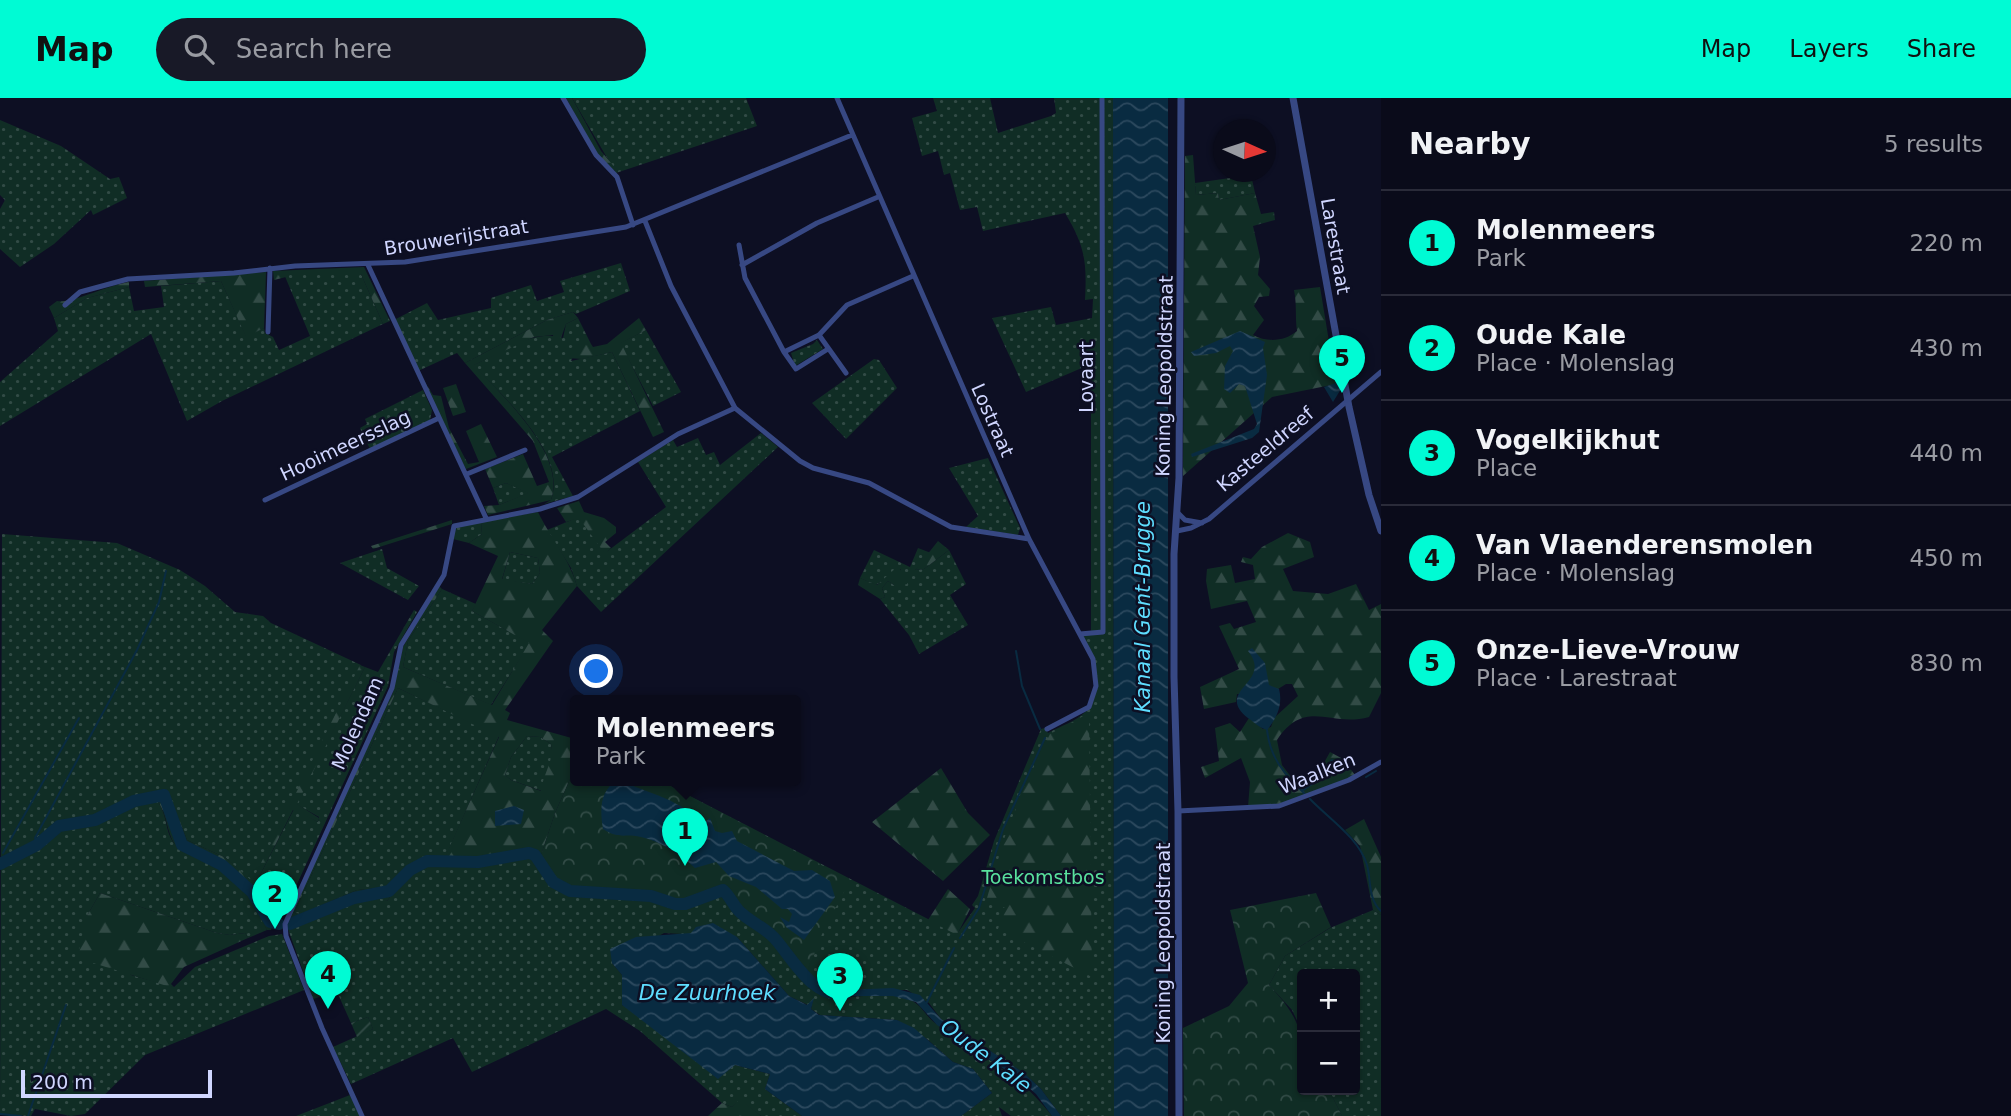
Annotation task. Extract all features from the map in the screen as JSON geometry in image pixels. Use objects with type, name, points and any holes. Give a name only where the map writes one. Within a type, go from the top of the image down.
[{"type":"street","points":[[563,98],[596,155],[617,177],[634,225]]},
{"type":"street","name":"Lostraat","points":[[837,98],[1029,540],[1095,667],[1096,686],[1092,702],[1083,712],[1047,729]]},
{"type":"street","name":"Lovaart","points":[[1080,634],[1103,632],[1102,98]]},
{"type":"street","name":"Koning Leopoldstraat","points":[[1180,1116],[1178,811],[1174,677],[1181,98]]},
{"type":"street","name":"Larestraat","points":[[1293,98],[1348,400],[1369,495],[1381,531]]},
{"type":"street","name":"Brouwerijstraat","points":[[65,305],[80,292],[107,282],[270,268],[405,262],[634,225],[852,135]]},
{"type":"street","points":[[742,265],[817,223],[878,197]]},
{"type":"street","points":[[645,221],[671,286],[735,408],[800,461],[813,468],[869,483],[951,527],[1029,540]]},
{"type":"street","points":[[739,245],[745,278],[784,352],[796,369],[828,349]]},
{"type":"street","name":"Hooimeersslag","points":[[368,265],[486,518]]},
{"type":"street","points":[[268,332],[270,268]]},
{"type":"street","points":[[784,352],[819,335],[842,308],[913,276]]},
{"type":"street","points":[[819,335],[846,373]]},
{"type":"street","name":"Kasteeldreef","points":[[1177,531],[1202,523],[1381,372]]},
{"type":"street","points":[[486,518],[540,509],[579,497],[678,434],[735,408]]},
{"type":"street","name":"Hooimeersslag","points":[[265,500],[439,418]]},
{"type":"street","points":[[467,474],[525,450]]},
{"type":"street","points":[[1178,513],[1185,520],[1202,523]]},
{"type":"street","name":"Molendam","points":[[362,1116],[322,1028],[285,924],[392,688],[401,645],[444,575],[454,526],[486,518]]},
{"type":"street","name":"Waalken","points":[[1178,811],[1279,806],[1349,780],[1381,762]]},
{"type":"green space","points":[[566,98],[572,98],[601,151],[616,169],[613,170],[601,160]]},
{"type":"green space","points":[[572,98],[746,98],[757,126],[616,173]]},
{"type":"green space","points":[[933,98],[990,98],[998,133],[1056,113],[1054,98],[1113,98],[1114,1116],[1061,1116],[1041,1089],[1024,1073],[941,1019],[929,1003],[907,990],[844,990],[833,996],[890,996],[913,1001],[935,1023],[1025,1087],[1052,1116],[1011,1116],[999,1107],[1002,1116],[961,1116],[992,1093],[973,1069],[953,1062],[927,1039],[897,1020],[820,1015],[811,1009],[813,1000],[808,1005],[789,996],[737,937],[664,933],[612,963],[622,975],[622,1005],[735,1065],[770,1074],[765,1089],[802,1116],[761,1116],[740,1100],[732,1107],[722,1103],[640,1031],[606,1009],[472,1072],[453,1038],[351,1084],[333,1047],[373,1029],[368,1017],[351,1023],[337,992],[313,999],[288,929],[355,901],[378,896],[387,901],[406,876],[422,865],[467,865],[529,856],[547,880],[569,894],[651,898],[651,892],[571,888],[551,877],[541,855],[570,781],[570,786],[671,786],[957,934],[975,908],[972,905],[978,896],[994,841],[1041,729],[1045,728],[1048,733],[1082,715],[1092,703],[1096,683],[1092,662],[1080,634],[1091,632],[1091,364],[1026,392],[992,318],[1051,307],[1056,325],[1092,318],[1093,299],[1085,300],[1086,275],[1081,245],[1065,213],[983,231],[977,207],[960,210],[950,173],[944,175],[938,151],[922,156],[912,118],[937,111]]},
{"type":"green space","points":[[0,120],[61,146],[110,179],[119,177],[127,198],[93,215],[91,210],[54,244],[20,267],[0,249],[0,209],[5,200],[0,195]]},
{"type":"green space","points":[[1193,155],[1196,195],[1218,193],[1219,200],[1255,193],[1261,214],[1274,212],[1275,220],[1253,226],[1260,257],[1258,275],[1270,289],[1269,296],[1259,297],[1254,306],[1264,320],[1253,335],[1276,340],[1297,331],[1294,290],[1320,287],[1336,384],[1272,397],[1183,476],[1185,156]]},
{"type":"green space","points":[[1213,180],[1253,182],[1255,193],[1219,200],[1218,193],[1196,195],[1195,183]]},
{"type":"green space","points":[[621,263],[630,291],[576,314],[573,312],[547,320],[465,363],[457,353],[418,371],[394,320],[427,303],[438,320],[491,308],[491,298],[531,285],[537,301],[564,292],[560,281]]},
{"type":"green space","points":[[364,267],[390,321],[383,324],[361,274],[285,274],[286,277],[274,280],[273,271]]},
{"type":"green space","points":[[266,272],[264,328],[246,337],[221,281],[145,287],[144,281]]},
{"type":"green space","points":[[284,274],[361,274],[383,324],[222,401],[187,421],[151,334],[0,426],[0,382],[58,331],[54,318],[87,298],[129,287],[134,311],[164,307],[161,286],[221,281],[246,336],[264,328],[265,333],[273,337],[279,350],[310,336]]},
{"type":"green space","points":[[129,282],[129,287],[87,298],[54,318],[49,307],[57,301],[71,300]]},
{"type":"green space","points":[[573,312],[578,318],[566,324],[558,346],[553,335],[534,337],[474,365],[529,427],[550,464],[553,482],[551,500],[488,515],[484,506],[499,505],[528,493],[506,483],[493,488],[485,469],[523,454],[537,486],[549,482],[533,441],[465,363],[547,320]]},
{"type":"green space","points":[[578,318],[591,344],[579,344],[571,361],[612,352],[640,411],[552,457],[573,496],[544,504],[551,500],[554,482],[550,464],[541,445],[515,409],[473,365],[529,339],[540,336],[563,338],[566,324]]},
{"type":"green space","points":[[639,318],[646,330],[621,343],[664,432],[653,437],[612,352],[582,359],[567,358],[569,349],[579,344],[591,344],[593,347],[607,344]]},
{"type":"green space","points":[[646,330],[681,392],[653,406],[620,343]]},
{"type":"green space","points":[[817,340],[823,349],[795,366],[791,353]]},
{"type":"green space","points":[[874,359],[879,360],[897,388],[846,439],[812,403]]},
{"type":"green space","points":[[418,371],[433,395],[441,396],[449,428],[468,464],[479,462],[466,431],[481,424],[497,457],[466,469]]},
{"type":"green space","points":[[456,384],[466,412],[453,416],[443,388]]},
{"type":"green space","points":[[423,390],[432,410],[430,420],[370,449],[360,428],[367,424],[365,419]]},
{"type":"green space","points":[[761,433],[778,447],[601,612],[577,586],[571,568],[547,530],[579,517],[605,553],[666,507],[638,462],[673,440],[677,447],[698,438],[706,455],[714,452],[720,465]]},
{"type":"green space","points":[[988,458],[1020,528],[1018,535],[966,527],[978,516],[949,468]]},
{"type":"green space","points":[[506,483],[529,493],[499,505],[493,488]]},
{"type":"green space","points":[[579,501],[584,512],[604,518],[616,527],[616,533],[605,542],[611,548],[605,554],[579,518],[566,522],[557,508]]},
{"type":"green space","points":[[538,512],[570,567],[577,586],[542,630],[553,641],[505,710],[510,713],[507,720],[570,738],[570,779],[541,855],[467,865],[422,865],[406,876],[387,901],[379,898],[375,891],[345,898],[303,917],[288,919],[393,692],[403,647],[439,586],[442,589],[408,641],[403,667],[492,705],[529,643],[472,611],[498,556],[469,543],[482,534],[481,522]],"holes":[[[510,552],[538,558],[540,573],[532,584],[502,579]],[[398,688],[499,737],[445,857],[409,864],[389,887],[357,890],[301,914],[294,913]],[[527,736],[540,737],[551,744],[551,757],[541,791],[511,780],[505,775],[511,757]]]},
{"type":"green space","points":[[452,520],[452,524],[373,549],[371,546]]},
{"type":"green space","points":[[481,522],[482,534],[469,543],[453,539],[456,527]]},
{"type":"green space","points":[[1288,533],[1310,542],[1314,557],[1283,569],[1293,591],[1328,594],[1356,584],[1369,610],[1381,604],[1381,693],[1369,717],[1309,717],[1288,727],[1277,740],[1282,765],[1295,782],[1320,770],[1330,752],[1343,759],[1355,775],[1287,803],[1248,807],[1250,782],[1241,758],[1205,778],[1201,767],[1219,761],[1215,728],[1230,723],[1240,732],[1249,718],[1263,729],[1271,727],[1274,718],[1298,696],[1292,684],[1286,684],[1267,696],[1237,694],[1236,702],[1204,709],[1200,687],[1239,669],[1219,626],[1230,623],[1234,629],[1256,622],[1247,601],[1211,609],[1206,581],[1207,569],[1231,565],[1235,583],[1255,579],[1253,565],[1241,562],[1243,557],[1251,559],[1262,547]]},
{"type":"green space","points":[[2,534],[117,543],[180,570],[205,586],[235,612],[263,616],[271,623],[361,665],[252,882],[226,858],[187,840],[171,799],[161,797],[158,802],[173,842],[186,852],[211,860],[228,873],[251,901],[267,930],[248,938],[245,933],[217,933],[100,893],[87,916],[131,975],[174,987],[195,967],[269,936],[282,934],[304,990],[145,1055],[85,1114],[71,1116],[35,1109],[31,1116],[0,1115]]},
{"type":"green space","points":[[938,541],[949,550],[924,569],[915,570]]},
{"type":"green space","points":[[918,548],[931,553],[915,570],[924,569],[949,550],[966,584],[950,595],[968,625],[919,654],[909,635],[880,599],[885,597],[882,588],[888,581],[894,585],[901,569],[876,585],[860,578],[874,550],[910,567]]},
{"type":"green space","points":[[382,549],[387,568],[419,586],[408,600],[340,563]]},
{"type":"green space","points":[[510,552],[538,558],[540,573],[532,584],[502,580]]},
{"type":"green space","points":[[897,567],[907,576],[907,584],[897,587],[888,581],[882,588],[885,597],[880,599],[858,585],[860,578],[877,585]]},
{"type":"green space","points":[[442,589],[476,604],[472,611],[530,643],[491,705],[403,667],[408,641]]},
{"type":"green space","points":[[414,610],[417,612],[394,652],[388,686],[281,919],[273,918],[255,887],[257,881],[294,809],[318,822],[319,817],[296,804],[365,667],[378,672]]},
{"type":"green space","points":[[360,665],[365,667],[297,804],[319,818],[318,822],[293,810],[257,881],[255,887],[273,913],[270,916],[254,890],[224,863],[185,844],[180,837],[168,799],[171,798],[187,840],[226,858],[252,881]]},
{"type":"green space","points":[[398,688],[499,736],[445,858],[414,865],[389,887],[357,890],[301,914],[294,913]]},
{"type":"green space","name":"Toekomstbos","points":[[1089,713],[1092,977],[998,929],[1005,908],[987,898],[1004,839],[1023,789],[1050,734]]},
{"type":"green space","points":[[527,736],[540,737],[551,744],[553,757],[542,791],[511,780],[505,775],[511,757]]},
{"type":"green space","points":[[941,768],[968,813],[990,835],[943,881],[872,822]]},
{"type":"green space","points":[[570,779],[570,786],[670,786],[850,880],[819,940],[807,976],[787,956],[777,941],[739,911],[723,890],[685,904],[675,904],[652,892],[571,888],[551,877],[541,855]]},
{"type":"green space","points":[[161,797],[181,850],[170,835],[158,802]]},
{"type":"green space","points":[[1364,819],[1381,857],[1381,915],[1373,910],[1360,846],[1345,830]]},
{"type":"green space","points":[[240,885],[258,903],[273,924],[271,930],[267,930]]},
{"type":"green space","points":[[948,889],[970,909],[957,935],[928,920]]},
{"type":"green space","points":[[100,893],[217,933],[245,933],[248,938],[184,967],[171,984],[174,987],[167,986],[77,958],[87,916]]},
{"type":"green space","points":[[1316,893],[1331,927],[1285,956],[1269,985],[1290,1011],[1297,1025],[1297,1095],[1332,1095],[1342,1116],[1184,1116],[1183,1028],[1229,1006],[1248,983],[1230,910]]},
{"type":"green space","points":[[1373,910],[1381,915],[1381,1116],[1342,1116],[1332,1095],[1360,1095],[1360,969],[1297,969],[1297,1020],[1292,1010],[1269,985],[1285,956],[1330,928]]},
{"type":"green space","points":[[368,1017],[373,1029],[357,1037],[351,1023]]},
{"type":"green space","points":[[350,1095],[360,1116],[296,1116]]},
{"type":"green space","points":[[740,1099],[761,1116],[708,1116],[722,1103],[732,1107]]},
{"type":"water","name":"Kanaal Gent-Brugge","points":[[1113,98],[1168,98],[1168,1116],[1114,1116]]},
{"type":"water","points":[[1240,331],[1265,342],[1263,348],[1267,375],[1259,432],[1252,438],[1192,457],[1191,454],[1254,429],[1257,424],[1245,386],[1239,384],[1230,393],[1224,389],[1225,366],[1233,351],[1230,346],[1216,353],[1194,356],[1191,352]]},
{"type":"water","points":[[1333,367],[1337,367],[1341,389],[1333,402],[1324,387],[1336,383]]},
{"type":"water","points":[[1252,648],[1265,663],[1269,685],[1279,689],[1278,711],[1267,730],[1248,718],[1239,708],[1237,700],[1254,671],[1254,662],[1248,651]]},
{"type":"water","points":[[610,786],[633,786],[676,803],[701,825],[710,818],[715,831],[732,831],[737,841],[794,871],[812,870],[830,881],[835,897],[804,940],[786,927],[780,917],[789,922],[792,914],[788,909],[782,909],[756,887],[729,876],[716,862],[695,868],[656,842],[635,836],[622,836],[603,829],[601,808]]},
{"type":"water","points":[[514,806],[524,810],[521,824],[495,826],[495,811]]},
{"type":"water","name":"De Zuurhoek","points":[[713,923],[737,937],[789,996],[807,1005],[814,998],[811,1009],[819,1015],[897,1020],[914,1028],[953,1062],[973,1069],[992,1093],[961,1116],[802,1116],[765,1089],[770,1074],[735,1065],[718,1079],[622,1005],[622,975],[612,963],[610,949],[636,937],[691,933],[696,927]]},
{"type":"water","points":[[893,988],[920,995],[941,1019],[1024,1073],[1041,1089],[1061,1116],[1052,1116],[1036,1094],[1019,1079],[937,1025],[916,1002],[893,996],[831,996],[844,990]]},
{"type":"waterway","points":[[35,838],[137,650],[159,602],[166,571]]},
{"type":"waterway","points":[[1016,651],[1022,686],[1040,729]]},
{"type":"waterway","points":[[3,853],[79,718]]},
{"type":"waterway","points":[[1267,730],[1271,749],[1280,765],[1304,793]]},
{"type":"waterway","points":[[960,938],[979,908],[1003,829],[1045,738]]},
{"type":"waterway","points":[[1302,791],[1315,782],[1332,760]]},
{"type":"waterway","points":[[1366,777],[1376,771]]},
{"type":"waterway","name":"Oude Kale","points":[[0,864],[37,845],[59,826],[95,820],[134,801],[164,795],[182,845],[222,865],[252,892],[270,922],[279,924]]},
{"type":"waterway","points":[[1310,799],[1342,829],[1363,855],[1374,901],[1381,911]]},
{"type":"waterway","name":"Oude Kale","points":[[290,924],[354,898],[389,891],[410,870],[427,861],[478,862],[529,853],[535,855],[553,882],[570,891],[651,896],[675,904],[685,904],[723,890],[739,911],[773,936],[815,985],[834,994],[845,994]]},
{"type":"waterway","points":[[926,1004],[954,948]]},
{"type":"waterway","points":[[28,1116],[66,1005]]},
{"type":"waterway","points":[[0,1114],[21,1116]]},
{"type":"place","name":"Onze-Lieve-Vrouw","points":[[1342,393]]},
{"type":"place","name":"Molenmeers","points":[[685,866]]},
{"type":"place","name":"Oude Kale","points":[[275,929]]},
{"type":"place","name":"Van Vlaenderensmolen","points":[[328,1009]]},
{"type":"place","name":"Vogelkijkhut","points":[[840,1011]]}]
